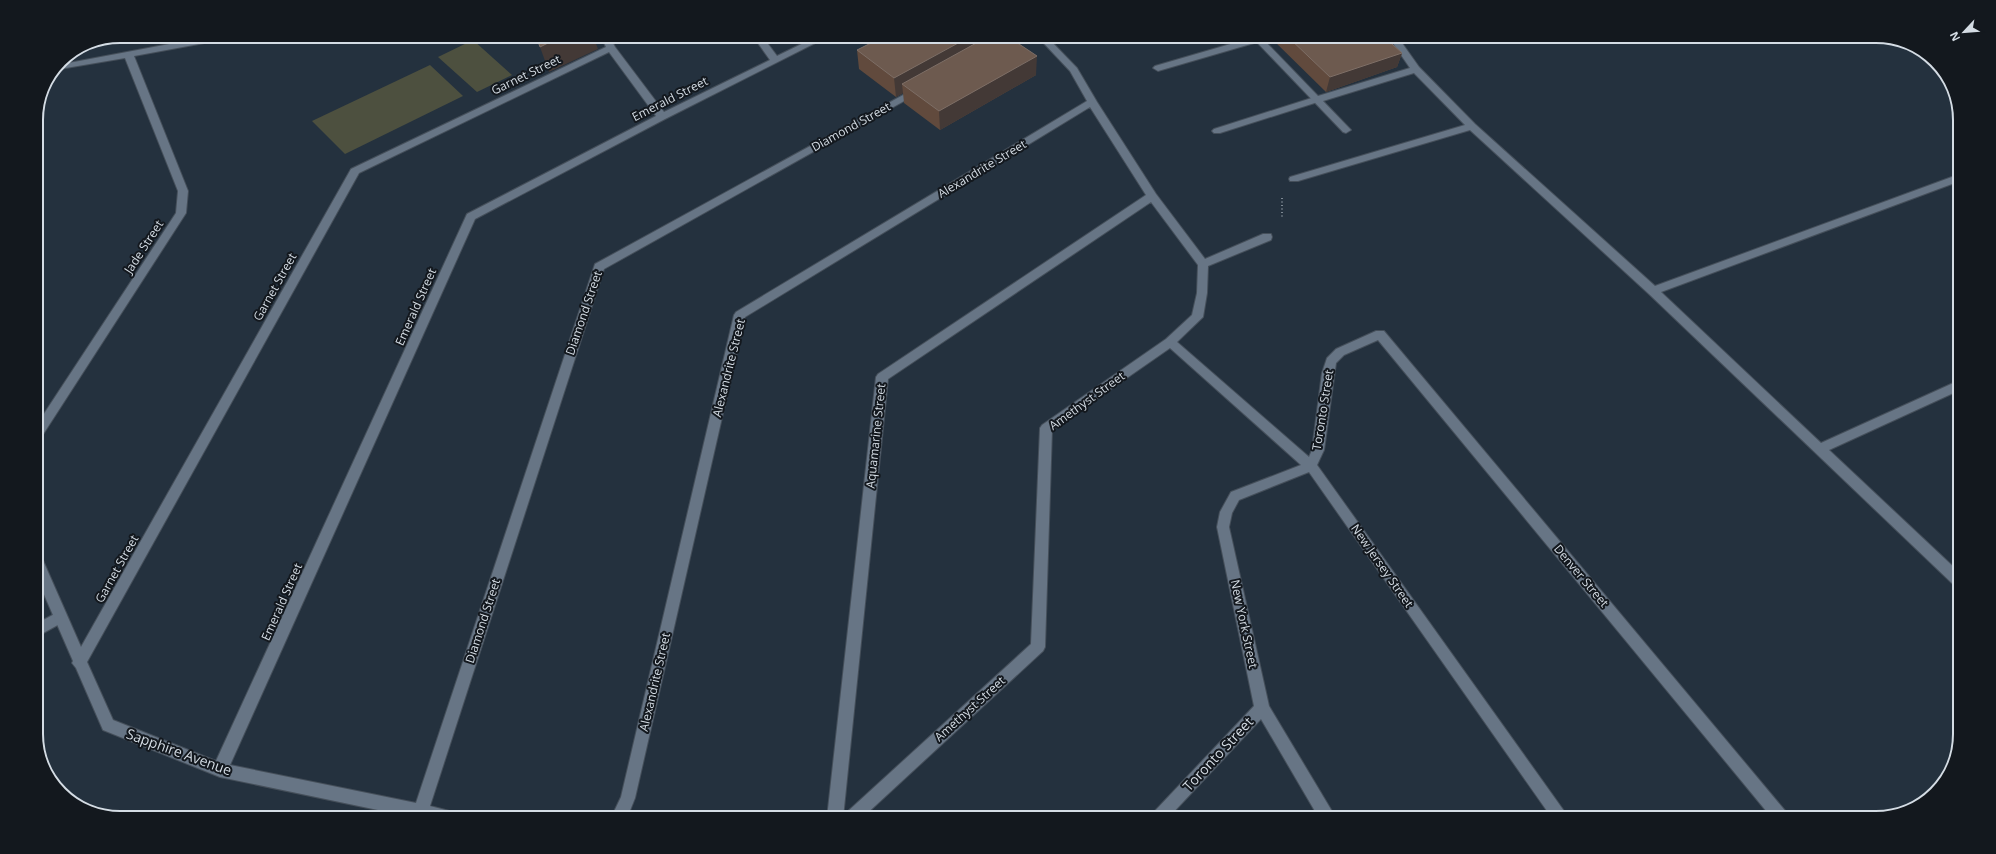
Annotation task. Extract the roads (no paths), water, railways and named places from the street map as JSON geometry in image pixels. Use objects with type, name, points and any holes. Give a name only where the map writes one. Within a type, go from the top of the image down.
[{"type":"street","points":[[64,67],[192,43]]},
{"type":"street","points":[[608,43],[662,117]]},
{"type":"street","points":[[762,43],[775,60]]},
{"type":"street","name":"Emerald Street","points":[[220,770],[471,217],[662,117],[810,43]]},
{"type":"street","points":[[988,51],[1003,43]]},
{"type":"street","points":[[1048,43],[1074,70],[1092,102],[1152,196],[1202,264],[1267,237]]},
{"type":"street","points":[[1158,68],[1237,43]]},
{"type":"street","points":[[1262,43],[1346,130]]},
{"type":"street","points":[[1397,43],[1416,69],[1472,126],[1653,291],[1953,575]]},
{"type":"street","name":"Garnet Street","points":[[79,663],[355,171],[611,48]]},
{"type":"street","name":"Jade Street","points":[[43,425],[181,213],[183,191],[128,56]]},
{"type":"street","points":[[1217,131],[1416,69]]},
{"type":"street","name":"Diamond Street","points":[[421,811],[599,267],[926,86]]},
{"type":"street","name":"Alexandrite Street","points":[[622,811],[628,798],[740,315],[1092,102]]},
{"type":"street","points":[[1294,179],[1472,126]]},
{"type":"street","points":[[1653,291],[1953,180]]},
{"type":"street","name":"Aquamarine Street","points":[[836,811],[882,377],[1152,196]]},
{"type":"street","name":"Amethyst Street","points":[[859,811],[1038,647],[1046,428],[1170,342],[1197,317],[1202,293],[1202,264]]},
{"type":"street","name":"Toronto Street","points":[[1311,466],[1318,450],[1328,373],[1331,361],[1340,352],[1380,334]]},
{"type":"street","name":"Denver Street","points":[[1380,334],[1776,811]]},
{"type":"street","name":"New Jersey Street","points":[[1170,342],[1311,466],[1556,811]]},
{"type":"street","points":[[1820,449],[1953,388]]},
{"type":"street","name":"New York Street","points":[[1311,466],[1235,496],[1226,512],[1223,527],[1262,708],[1324,811]]},
{"type":"street","name":"Sapphire Avenue","points":[[43,577],[79,663],[108,725],[220,770],[416,811]]},
{"type":"street","points":[[43,627],[60,617]]},
{"type":"street","name":"Toronto Street","points":[[1165,811],[1262,708]]}]
